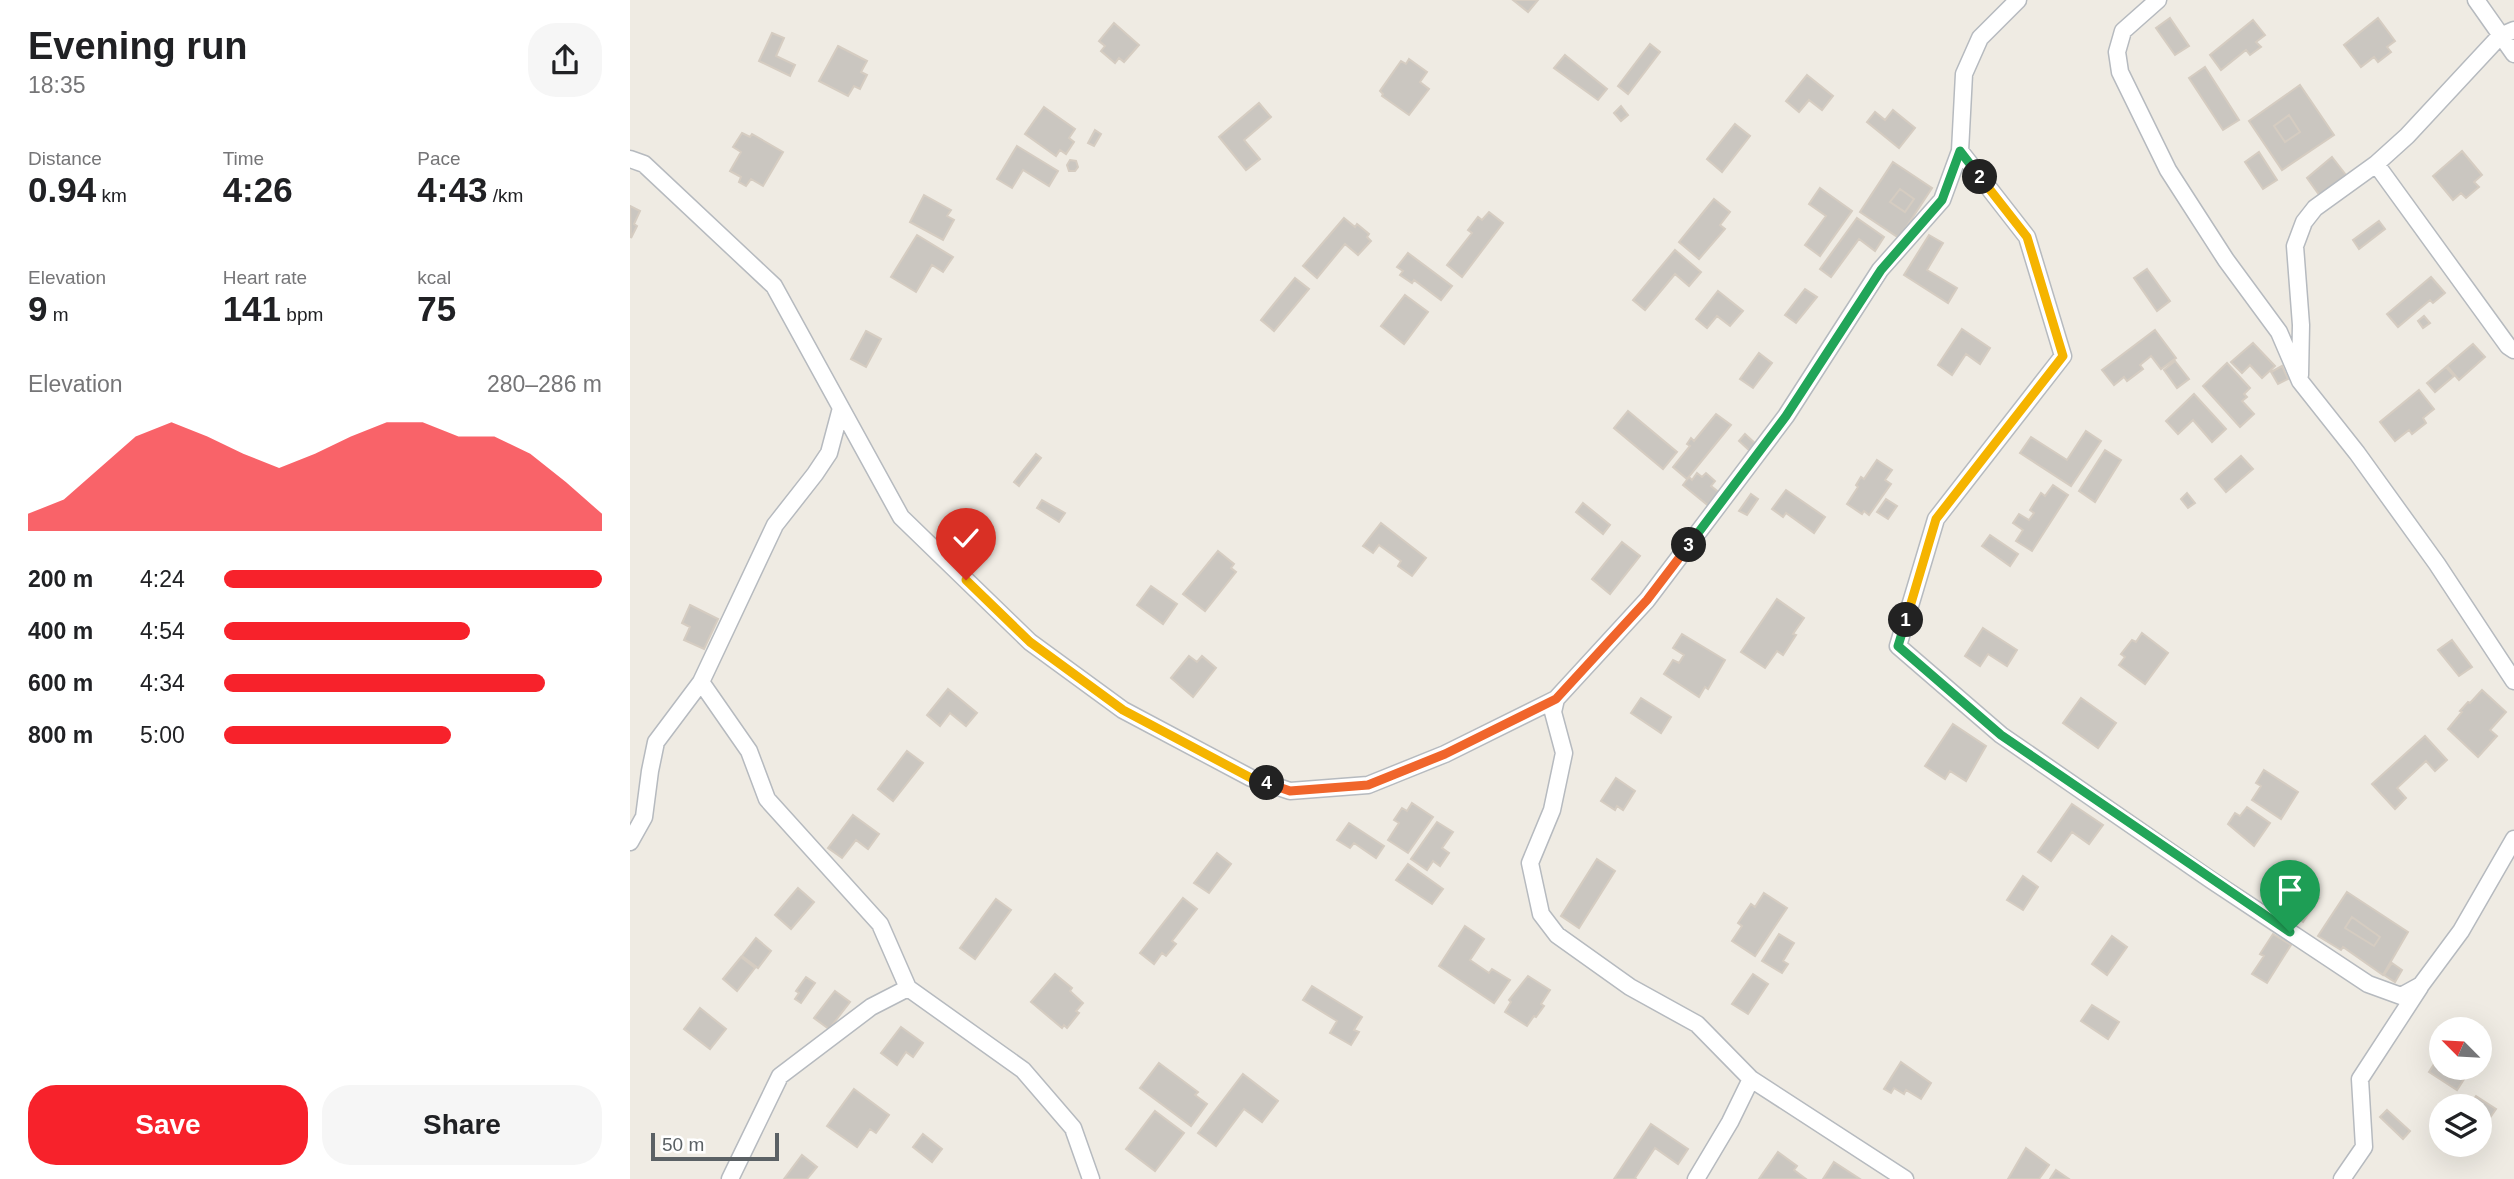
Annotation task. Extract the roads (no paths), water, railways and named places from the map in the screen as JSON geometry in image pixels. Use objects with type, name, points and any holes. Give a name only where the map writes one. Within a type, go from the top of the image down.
[{"type":"street","points":[[630,159],[644,164],[774,286],[901,517],[1030,642],[1123,710],[1251,778],[1290,791],[1368,785],[1445,754],[1556,699],[1647,600],[1786,416],[1881,270],[1942,200],[1960,151],[1964,74],[1980,38],[2018,0]]},
{"type":"street","points":[[2158,0],[2123,31],[2117,52],[2120,72],[2168,170],[2226,260],[2279,332],[2300,381],[2381,486],[2514,681]]},
{"type":"street","points":[[2476,0],[2507,33],[2514,54]]},
{"type":"street","points":[[2300,381],[2301,325],[2295,246],[2298,234],[2315,208],[2376,164],[2435,108],[2507,33]]},
{"type":"street","points":[[1960,151],[2027,237],[2063,356],[1936,519],[1898,646],[2001,735],[2200,873],[2368,984],[2401,996],[2421,985]]},
{"type":"street","points":[[2376,164],[2508,346],[2514,350]]},
{"type":"street","points":[[630,842],[644,817],[656,742],[701,682],[775,525],[829,453],[841,408]]},
{"type":"street","points":[[701,682],[749,751],[767,799],[880,924],[908,988],[1023,1070],[1073,1128],[1091,1179]]},
{"type":"street","points":[[1556,699],[1553,712],[1564,753],[1552,810],[1531,863],[1541,914],[1557,935],[1630,987],[1697,1024],[1751,1079],[1905,1179]]},
{"type":"street","points":[[2342,1179],[2364,1147],[2360,1079],[2421,985],[2462,931],[2514,839]]},
{"type":"street","points":[[730,1179],[780,1076],[870,1006],[908,988]]},
{"type":"street","points":[[1696,1179],[1730,1122],[1751,1079]]}]
